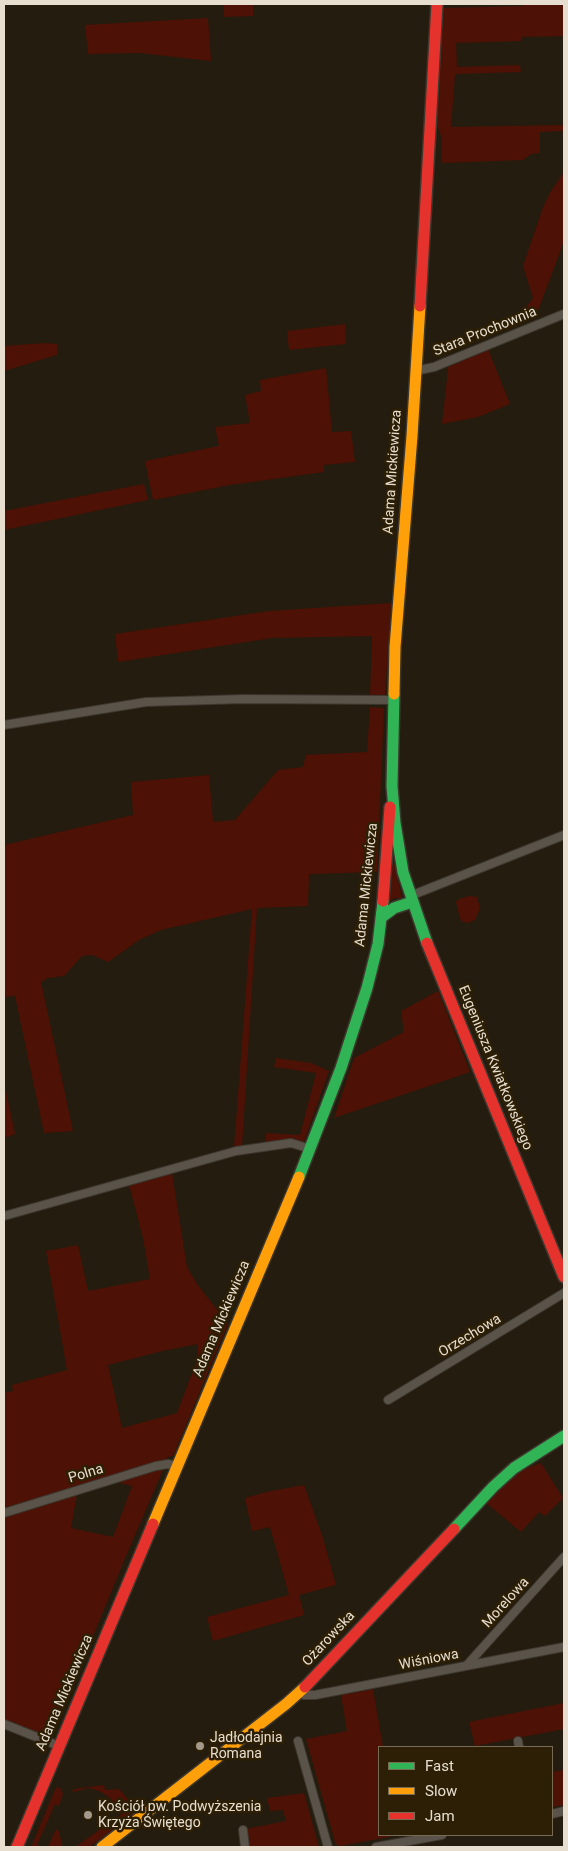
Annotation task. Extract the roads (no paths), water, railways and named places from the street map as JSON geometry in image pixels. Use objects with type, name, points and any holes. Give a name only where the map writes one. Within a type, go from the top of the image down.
[{"type":"street","name":"Adama Mickiewicza","points":[[17,1847],[311,1149],[363,1003],[376,954],[382,917],[392,786],[393,700],[398,610],[415,371],[437,4]]},
{"type":"street","name":"Stara Prochownia","points":[[415,371],[434,367],[564,314]]},
{"type":"street","points":[[4,725],[146,702],[242,699],[393,700]]},
{"type":"street","name":"Adama Mickiewicza","points":[[392,786],[399,850],[411,899]]},
{"type":"street","points":[[382,917],[411,899],[564,835]]},
{"type":"street","name":"Eugeniusza Kwiatkowskiego","points":[[411,899],[434,962],[564,1277]]},
{"type":"street","points":[[4,1216],[236,1151],[291,1143],[311,1149]]},
{"type":"street","name":"Orzechowa","points":[[388,1400],[564,1293]]},
{"type":"street","name":"Ożarowska","points":[[103,1847],[286,1704],[493,1487],[514,1468],[564,1436]]},
{"type":"street","name":"Polna","points":[[4,1513],[156,1466],[168,1464],[177,1466]]},
{"type":"street","name":"Morelowa","points":[[467,1665],[564,1557]]},
{"type":"street","name":"Wiśniowa","points":[[300,1691],[304,1695],[315,1695],[564,1647]]},
{"type":"street","points":[[4,1724],[59,1746]]},
{"type":"street","points":[[298,1741],[328,1847]]},
{"type":"street","points":[[243,1830],[245,1847]]},
{"type":"street","points":[[376,1847],[436,1836]]},
{"type":"place","name":"Jadłodajnia Romana","points":[[200,1746]]},
{"type":"place","name":"Kościół pw. Podwyższenia Krzyża Świętego","points":[[88,1815]]}]
